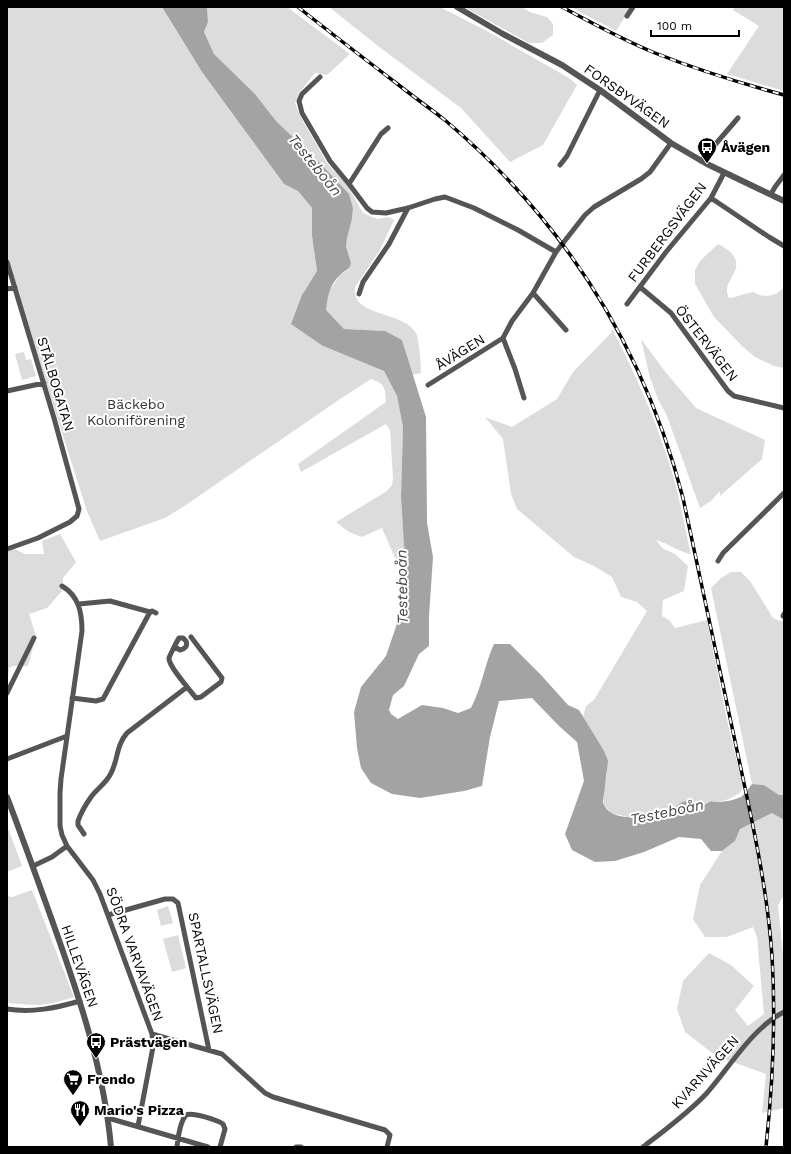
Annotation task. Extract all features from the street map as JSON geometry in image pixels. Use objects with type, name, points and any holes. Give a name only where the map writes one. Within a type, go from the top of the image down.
[{"type":"street","name":"FORSBYVÄGEN","points":[[457,7],[503,34],[562,65],[600,90],[671,142],[701,161],[784,201]]},
{"type":"street","points":[[627,16],[633,7]]},
{"type":"street","points":[[320,77],[302,94],[299,101],[302,113],[330,161],[367,208],[372,212],[386,213],[445,197],[474,208],[518,230],[556,252]]},
{"type":"street","points":[[560,165],[567,156],[600,90]]},
{"type":"street","points":[[701,161],[738,118]]},
{"type":"street","points":[[349,184],[380,134],[388,128]]},
{"type":"street","name":"ÅVÄGEN","points":[[428,385],[503,338],[512,321],[533,293],[556,252],[584,215],[594,207],[650,172],[671,142]]},
{"type":"street","name":"FURBERGSVÄGEN","points":[[627,304],[666,252],[711,198],[724,173]]},
{"type":"street","points":[[771,194],[774,187],[784,176]]},
{"type":"street","points":[[711,198],[784,246]]},
{"type":"street","points":[[359,294],[363,282],[389,244],[408,208]]},
{"type":"street","name":"STÅLBOGATAN","points":[[7,262],[44,383],[78,505],[78,514],[75,519],[38,538],[7,549]]},
{"type":"street","points":[[7,290],[15,287]]},
{"type":"street","name":"ÖSTERVÄGEN","points":[[640,287],[671,313],[728,391],[734,396],[784,408]]},
{"type":"street","points":[[533,293],[566,330]]},
{"type":"street","name":"ÅVÄGEN","points":[[503,338],[524,398]]},
{"type":"street","points":[[7,391],[44,383]]},
{"type":"street","points":[[718,561],[723,554],[784,493]]},
{"type":"street","points":[[62,586],[71,593],[79,604],[110,601],[156,613]]},
{"type":"street","name":"SÖDRA VARVAVÄGEN","points":[[79,604],[82,616],[82,631],[67,736],[60,800],[61,831],[67,846],[97,886],[152,1034],[153,1047],[138,1126]]},
{"type":"street","points":[[72,698],[96,701],[103,699],[150,612]]},
{"type":"street","points":[[175,647],[169,658],[171,664],[196,698],[201,696],[222,682],[222,678],[191,637]]},
{"type":"street","points":[[7,693],[34,638]]},
{"type":"street","points":[[84,834],[78,825],[78,821],[90,798],[109,776],[114,766],[120,743],[124,736],[187,687]]},
{"type":"street","points":[[7,759],[67,736]]},
{"type":"street","name":"HILLEVÄGEN","points":[[7,797],[33,866],[80,1001],[100,1075],[108,1118],[111,1147]]},
{"type":"street","points":[[33,866],[52,857],[67,846]]},
{"type":"street","name":"SPARTALLSVÄGEN","points":[[108,915],[164,899],[173,899],[178,903],[209,1050],[222,1054],[265,1093],[272,1097],[388,1132],[390,1137],[387,1147]]},
{"type":"street","points":[[7,1009],[39,1010],[59,1007],[80,1001]]},
{"type":"street","name":"KVARNVÄGEN","points":[[643,1147],[690,1109],[731,1065],[748,1042],[774,1017],[784,1012]]},
{"type":"street","points":[[152,1034],[209,1050]]},
{"type":"street","points":[[177,1147],[184,1117],[188,1114],[223,1124],[225,1129],[220,1147]]},
{"type":"street","points":[[108,1118],[208,1147]]},
{"type":"street","points":[[296,1147],[301,1147]]},
{"type":"green space","name":"Bäckebo Koloniförening","points":[[7,7],[162,7],[202,72],[284,184],[298,191],[312,208],[312,236],[317,271],[302,295],[323,346],[384,371],[397,396],[403,427],[401,496],[404,546],[408,558],[405,581],[382,528],[362,537],[349,532],[336,522],[387,491],[392,485],[393,479],[390,430],[386,424],[301,472],[298,464],[386,402],[382,385],[371,379],[165,518],[100,541],[87,511],[7,260]]},
{"type":"green space","points":[[205,7],[287,7],[350,54],[327,75],[315,73],[299,93],[295,103],[300,116],[327,163],[347,185],[363,213],[377,219],[389,217],[394,220],[380,250],[355,287],[356,297],[361,304],[369,309],[400,320],[416,333],[419,346],[421,373],[412,375],[402,340],[385,331],[344,329],[325,310],[329,291],[341,274],[348,270],[351,263],[346,246],[353,208],[349,194],[319,162],[276,121],[255,94],[214,54],[204,32],[208,22],[207,9]]},
{"type":"green space","points":[[329,7],[440,7],[485,30],[569,78],[577,85],[543,145],[510,162],[461,108]]},
{"type":"green space","points":[[464,7],[522,7],[530,12],[547,17],[553,24],[553,35],[542,43],[529,43]]},
{"type":"green space","points":[[571,7],[631,7],[616,31]]},
{"type":"green space","points":[[735,7],[784,7],[784,91],[727,74],[759,26],[733,10]]},
{"type":"green space","points":[[718,244],[730,252],[736,261],[735,272],[729,281],[728,286],[727,292],[729,298],[754,292],[770,296],[778,293],[784,287],[784,368],[774,366],[755,357],[743,347],[714,317],[695,284],[695,270],[701,260]]},
{"type":"green space","points":[[612,329],[639,384],[662,440],[676,488],[691,554],[656,540],[662,548],[675,554],[688,566],[684,591],[663,600],[662,616],[669,620],[675,628],[707,620],[727,720],[743,787],[740,793],[719,802],[711,801],[704,805],[695,801],[678,804],[665,814],[632,818],[611,813],[604,805],[604,786],[607,775],[591,731],[583,716],[586,706],[594,700],[647,611],[637,602],[621,597],[612,577],[594,566],[574,557],[517,509],[511,494],[503,439],[485,417],[512,427],[557,399],[573,372],[611,333]]},
{"type":"green space","points":[[641,339],[667,374],[696,408],[765,440],[762,459],[720,496],[720,491],[711,501],[700,508],[667,416],[658,399],[650,378]]},
{"type":"green space","points":[[24,352],[26,360],[31,359],[36,376],[22,380],[15,354]]},
{"type":"green space","points":[[60,534],[76,562],[63,578],[62,591],[47,608],[29,614],[36,636],[28,666],[14,666],[9,668],[7,685],[7,545],[25,554],[44,554],[42,541]]},
{"type":"green space","points":[[731,572],[741,572],[750,581],[773,618],[784,621],[784,795],[779,795],[764,785],[752,784],[711,588],[721,578]]},
{"type":"green space","points":[[772,813],[784,820],[784,895],[778,905],[784,963],[784,1108],[762,1113],[766,1074],[716,1056],[685,1032],[677,1009],[683,981],[709,953],[731,965],[754,986],[735,1010],[748,1026],[764,1014],[757,937],[753,927],[727,937],[705,937],[693,919],[700,885],[722,851],[735,841],[740,829]]},
{"type":"green space","points":[[7,825],[22,866],[7,872]]},
{"type":"green space","points":[[32,890],[74,997],[42,1004],[27,1005],[9,1003],[7,999],[7,896],[12,897]]},
{"type":"green space","points":[[168,906],[173,923],[161,926],[157,910]]},
{"type":"green space","points":[[178,935],[186,968],[172,972],[163,939]]},
{"type":"water","name":"Testeboån","points":[[162,7],[207,8],[208,22],[204,32],[214,54],[255,94],[276,121],[319,162],[349,194],[353,208],[346,246],[351,263],[348,269],[336,279],[331,287],[328,295],[326,310],[344,329],[385,331],[402,340],[426,417],[427,523],[433,557],[429,616],[429,646],[419,654],[404,686],[393,695],[389,710],[391,714],[398,719],[422,705],[443,708],[458,713],[471,708],[494,644],[510,644],[568,705],[579,710],[604,751],[608,761],[603,802],[610,812],[616,815],[629,817],[661,816],[668,813],[680,803],[686,801],[693,801],[704,805],[711,801],[722,802],[741,797],[752,784],[764,785],[779,795],[784,795],[784,820],[772,813],[740,829],[735,841],[722,851],[711,851],[701,839],[679,837],[644,852],[615,861],[595,862],[572,850],[565,834],[584,781],[577,742],[532,698],[499,701],[490,737],[482,786],[464,791],[420,798],[392,794],[371,783],[361,768],[357,748],[354,712],[361,687],[386,656],[403,606],[408,558],[404,546],[401,496],[403,427],[397,396],[384,371],[323,346],[291,324],[302,295],[317,271],[312,236],[312,208],[298,191],[284,184],[202,72]]},
{"type":"railway","points":[[298,7],[446,121],[489,160],[528,201],[563,245],[594,291],[622,339],[646,390],[666,443],[683,498],[762,875],[770,929],[774,1004],[772,1075],[766,1147]]},
{"type":"railway","points":[[562,7],[619,37],[655,53],[719,76],[784,95]]},
{"type":"place","name":"Åvägen","points":[[707,164]]},
{"type":"place","name":"Prästvägen","points":[[96,1059]]},
{"type":"place","name":"Frendo","points":[[73,1096]]},
{"type":"place","name":"Mario's Pizza","points":[[80,1127]]}]
